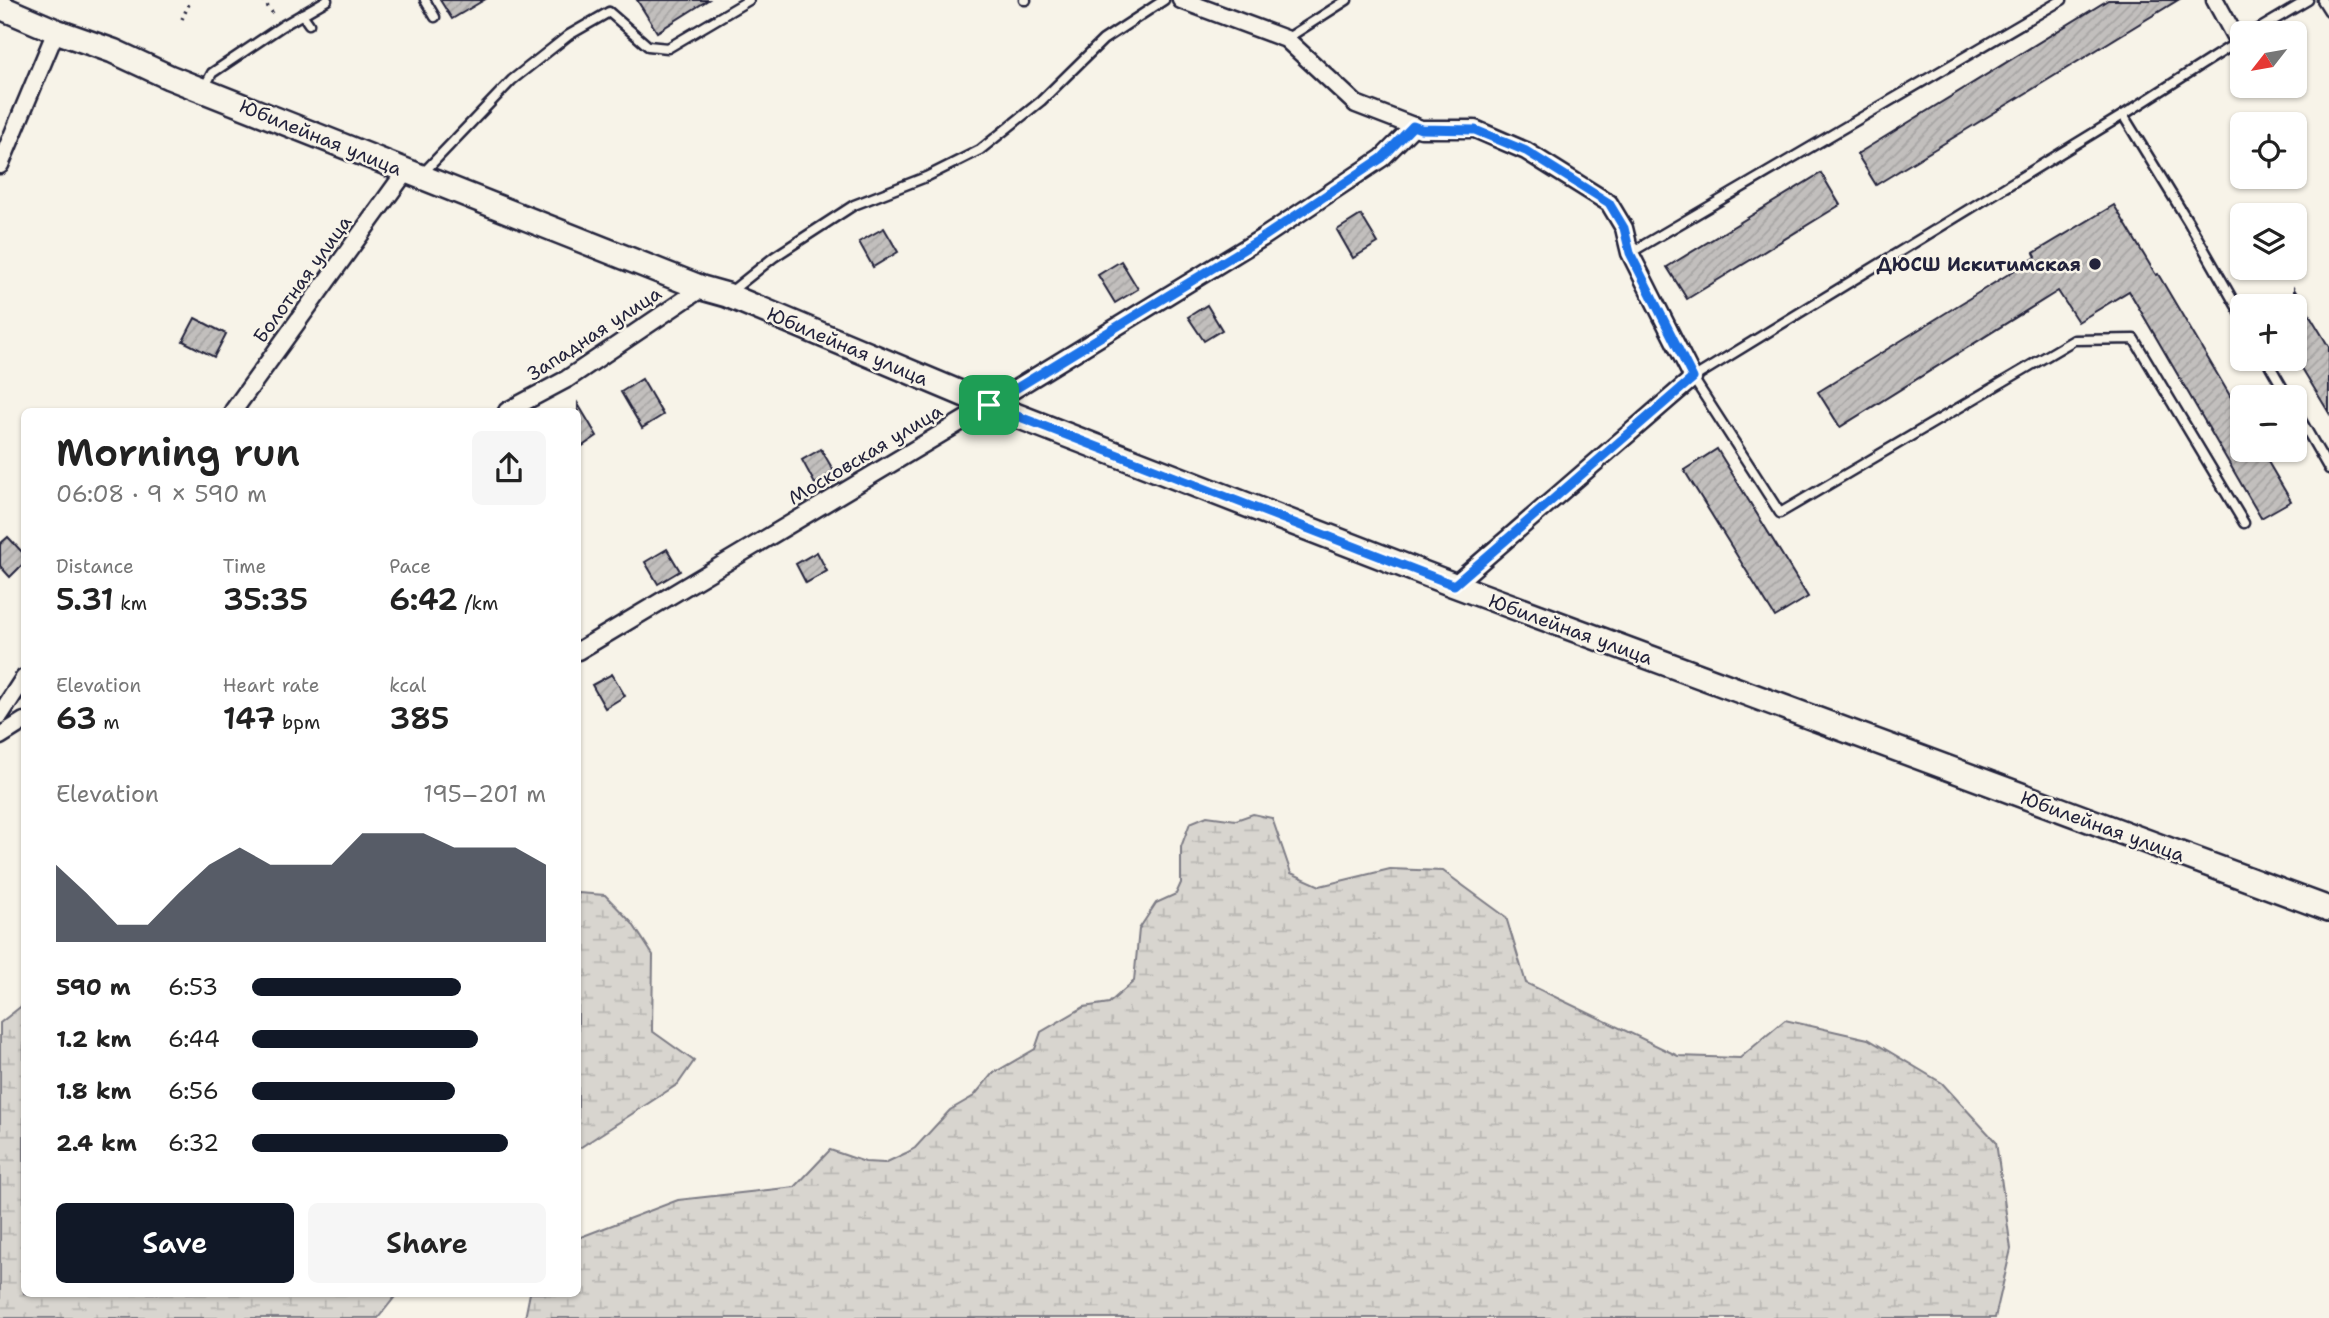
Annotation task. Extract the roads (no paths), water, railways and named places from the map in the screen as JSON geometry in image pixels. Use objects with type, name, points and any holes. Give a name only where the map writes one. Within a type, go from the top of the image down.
[{"type":"main road","name":"Юбилейная улица","points":[[0,7],[113,51],[202,90],[702,288],[727,295],[989,405],[1454,585],[2329,909]]},
{"type":"street","points":[[1181,0],[1286,38],[1356,104],[1421,129],[1475,130],[1526,151],[1609,203],[1624,228],[1630,253],[1693,378],[1454,585]]},
{"type":"street","points":[[2215,0],[2230,25]]},
{"type":"street","points":[[0,165],[56,31]]},
{"type":"street","name":"Московская улица","points":[[581,648],[989,405],[1262,238],[1382,158],[1413,126]]},
{"type":"street","name":"Болотная улица","points":[[235,408],[413,173]]},
{"type":"street","name":"Западная улица","points":[[513,408],[567,379],[702,288]]},
{"type":"street","points":[[0,715],[21,683]]},
{"type":"street","points":[[0,736],[21,723]]},
{"type":"lane","points":[[202,90],[212,73],[282,26],[327,0]]},
{"type":"lane","points":[[425,0],[435,17]]},
{"type":"lane","points":[[413,173],[512,80],[569,35],[609,12],[648,46],[668,48],[749,0]]},
{"type":"lane","points":[[727,295],[774,257],[854,205],[926,177],[980,150],[1041,101],[1103,40],[1164,0]]},
{"type":"lane","points":[[1286,38],[1347,0]]},
{"type":"lane","points":[[1630,253],[2062,0]]},
{"type":"lane","points":[[2272,21],[2308,0]]},
{"type":"lane","points":[[2322,0],[2329,10]]},
{"type":"lane","points":[[302,14],[309,24]]},
{"type":"lane","points":[[2230,47],[1693,378],[1780,513],[2074,340],[2134,339],[2244,523]]},
{"type":"lane","points":[[2123,115],[2230,295]]},
{"type":"lane","points":[[2307,431],[2329,469]]},
{"type":"place","name":"ДЮСШ Искитимская","points":[[2095,264]]}]
